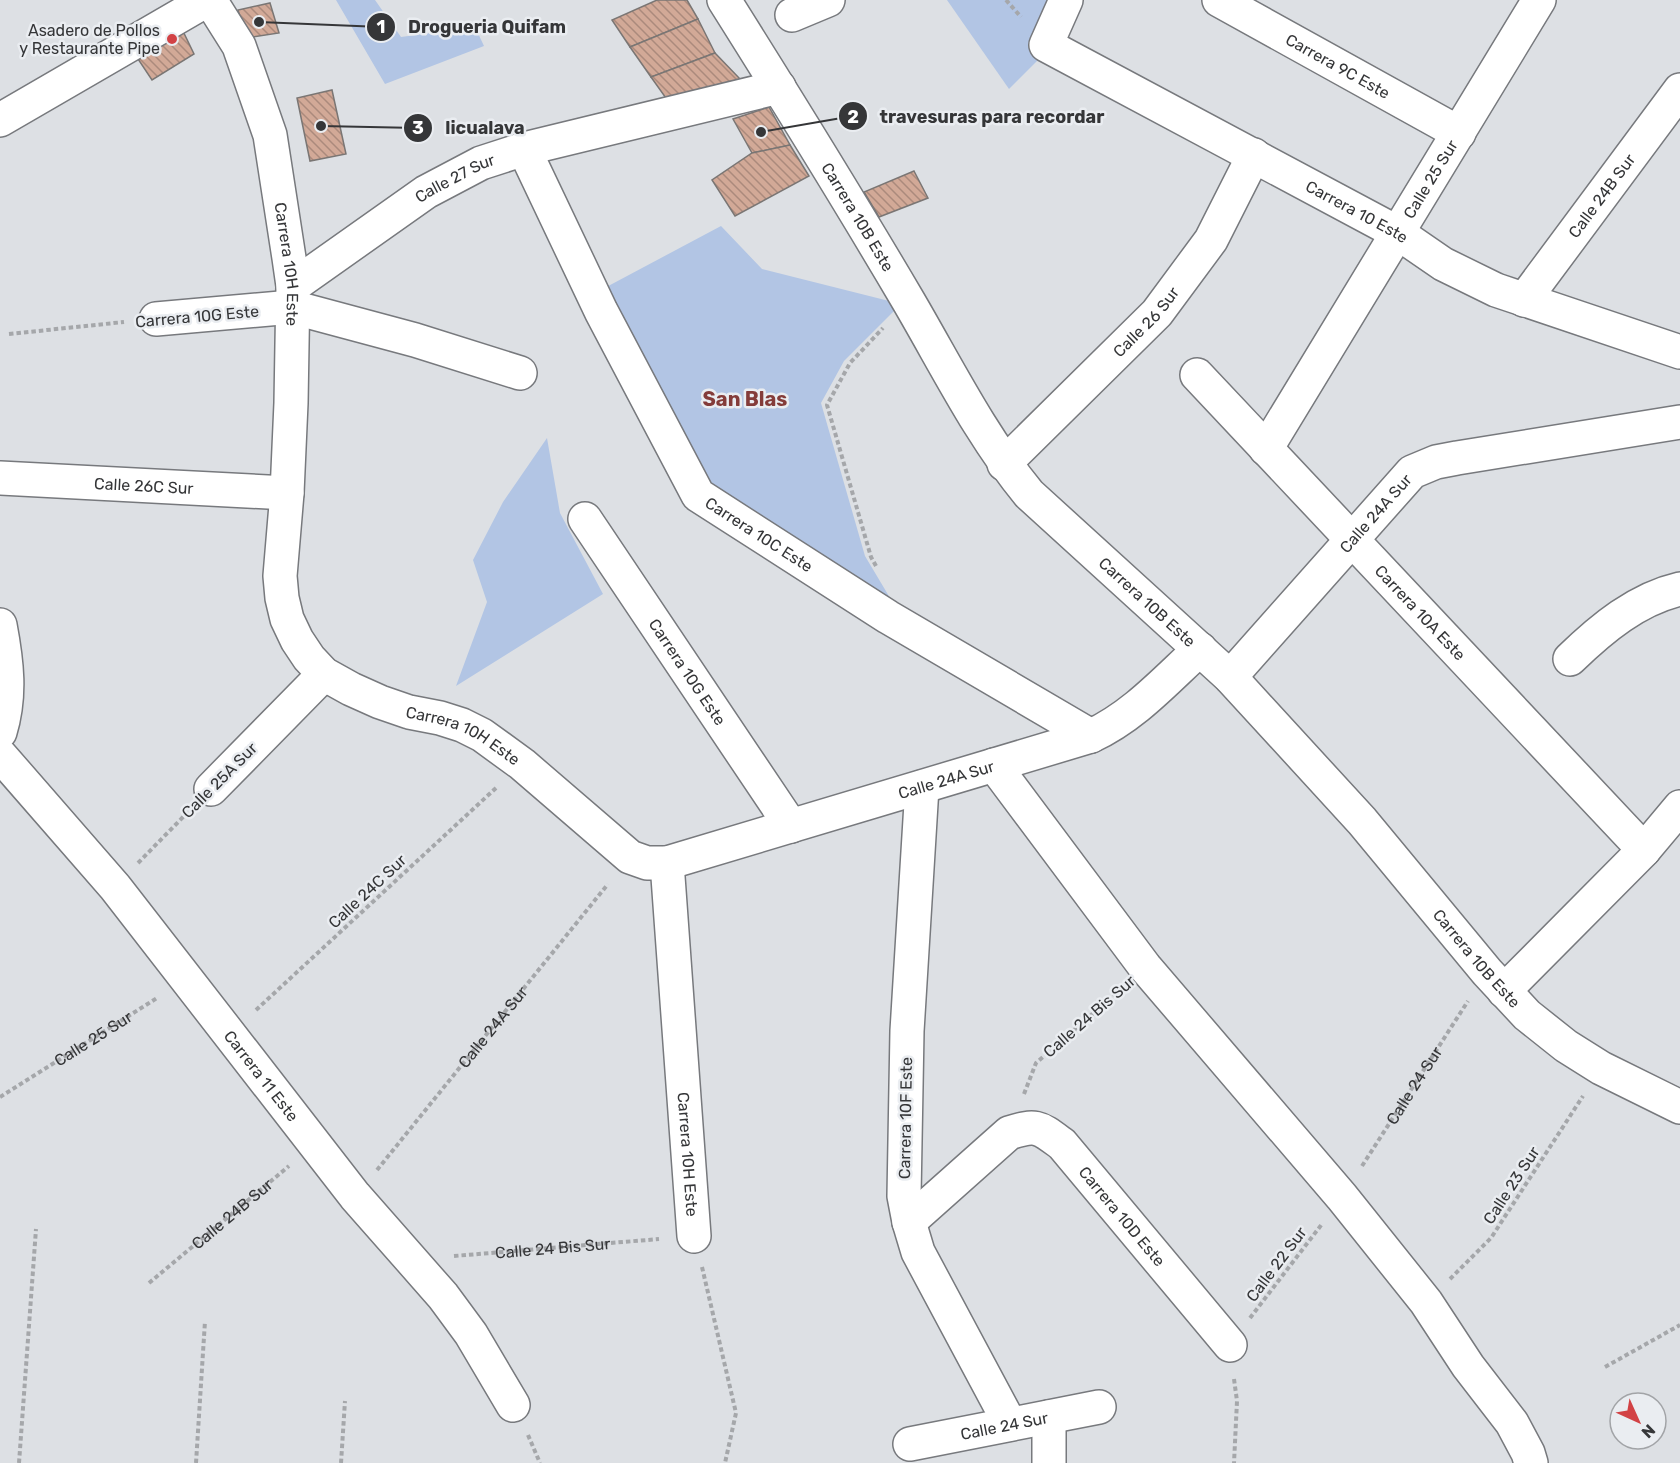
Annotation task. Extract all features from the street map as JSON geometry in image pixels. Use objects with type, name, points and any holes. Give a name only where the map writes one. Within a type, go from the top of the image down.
[{"type":"street","points":[[0,120],[208,0]]},
{"type":"street","name":"Carrera 10H Este","points":[[208,0],[238,46],[270,135],[292,296],[291,403],[280,576],[287,619],[309,658],[324,674],[380,702],[462,725],[482,735],[522,764],[630,857],[647,863],[667,863],[694,1236]]},
{"type":"street","name":"Carrera 10B Este","points":[[724,0],[909,301],[1004,464],[1029,494],[1230,677],[1362,821],[1495,982],[1527,1015],[1550,1034],[1601,1068],[1680,1107]]},
{"type":"street","points":[[792,15],[828,0]]},
{"type":"street","name":"Carrera 10 Este","points":[[1066,0],[1046,45],[1398,233],[1443,264],[1496,290],[1680,352]]},
{"type":"street","name":"Carrera 9C Este","points":[[1219,0],[1459,133]]},
{"type":"street","name":"Calle 25 Sur","points":[[1266,449],[1539,0]]},
{"type":"street","name":"Calle 27 Sur","points":[[292,296],[426,192],[480,163],[524,149],[779,87]]},
{"type":"street","name":"Calle 24B Sur","points":[[1524,300],[1680,90]]},
{"type":"street","name":"Carrera 10C Este","points":[[524,149],[601,311],[698,495],[888,617],[1091,736]]},
{"type":"street","name":"Calle 26 Sur","points":[[1004,464],[1157,313],[1211,240],[1254,155]]},
{"type":"street","name":"Carrera 10G Este","points":[[156,319],[292,296],[415,340],[520,374]]},
{"type":"street","name":"Carrera 10A Este","points":[[1197,375],[1644,850]]},
{"type":"street","name":"Calle 24A Sur","points":[[1230,677],[1412,472],[1436,462],[1680,422]]},
{"type":"street","name":"Calle 26C Sur","points":[[0,478],[287,493]]},
{"type":"street","name":"Carrera 10G Este","points":[[585,519],[791,826]]},
{"type":"street","points":[[1570,659],[1600,630],[1634,608],[1680,589]]},
{"type":"street","points":[[0,625],[6,654],[8,689],[5,717],[0,732]]},
{"type":"street","name":"Calle 24A Sur","points":[[667,863],[1091,736],[1112,726],[1136,710],[1200,649]]},
{"type":"street","name":"Calle 25A Sur","points":[[211,789],[324,674]]},
{"type":"street","name":"Carrera 11 Este","points":[[0,755],[115,887],[355,1196],[443,1296],[471,1334],[513,1405]]},
{"type":"street","points":[[993,765],[1145,967],[1342,1197],[1426,1302],[1468,1366],[1512,1423],[1531,1463]]},
{"type":"street","name":"Carrera 10F Este","points":[[922,787],[907,1031],[904,1196],[918,1252],[1010,1424]]},
{"type":"street","points":[[1495,982],[1644,850],[1680,807]]},
{"type":"street","name":"Carrera 10D Este","points":[[1009,1133],[1028,1127],[1044,1130],[1062,1144],[1230,1345]]},
{"type":"street","points":[[909,1222],[1009,1133]]},
{"type":"street","name":"Calle 24 Sur","points":[[910,1444],[1099,1407]]},
{"type":"street","points":[[1049,1417],[1049,1463]]},
{"type":"path","points":[[881,575],[870,557],[827,405],[850,363],[909,301]]},
{"type":"path","name":"Carrera 10G Este","points":[[9,334],[156,319]]},
{"type":"path","name":"Calle 24C Sur","points":[[229,1035],[522,764]]},
{"type":"path","name":"Calle 25A Sur","points":[[115,887],[211,789]]},
{"type":"path","name":"Calle 24A Sur","points":[[355,1196],[630,857]]},
{"type":"path","name":"Calle 24 Bis Sur","points":[[1009,1133],[1036,1063],[1145,967]]},
{"type":"path","name":"Calle 25 Sur","points":[[0,1097],[186,980]]},
{"type":"path","name":"Calle 24 Sur","points":[[1342,1197],[1495,982]]},
{"type":"path","name":"Calle 23 Sur","points":[[1426,1302],[1491,1238],[1601,1068]]},
{"type":"path","name":"Calle 24B Sur","points":[[148,1283],[315,1144]]},
{"type":"path","name":"Calle 22 Sur","points":[[1230,1345],[1342,1197]]},
{"type":"path","points":[[19,1463],[36,1229]]},
{"type":"path","name":"Calle 24 Bis Sur","points":[[412,1260],[694,1236]]},
{"type":"path","name":"Carrera 10H Este","points":[[694,1236],[736,1413],[725,1463]]},
{"type":"path","points":[[196,1463],[205,1321]]},
{"type":"path","points":[[1605,1368],[1680,1325]]},
{"type":"path","points":[[1230,1345],[1237,1401],[1234,1463]]},
{"type":"path","points":[[341,1463],[345,1401]]},
{"type":"shaded area","points":[[336,0],[375,0],[401,37],[475,27],[484,46],[385,84]]},
{"type":"shaded area","points":[[947,0],[1065,0],[1044,54],[1009,89]]},
{"type":"shaded area","points":[[721,226],[762,269],[901,304],[844,361],[821,403],[865,556],[896,608],[694,476],[597,292]]},
{"type":"shaded area","points":[[547,438],[560,513],[603,594],[456,686],[487,602],[473,560],[503,502]]},
{"type":"building","points":[[657,0],[687,0],[698,19],[630,47],[612,20]]},
{"type":"building","points":[[270,3],[279,33],[246,38],[238,10]]},
{"type":"building","points":[[698,19],[715,53],[651,77],[630,47]]},
{"type":"building","name":"Asadero de Pollos y Restaurante Pipe","points":[[180,25],[194,54],[152,80],[134,53]]},
{"type":"building","points":[[715,53],[742,81],[668,101],[651,77]]},
{"type":"building","points":[[332,90],[346,154],[310,161],[297,98]]},
{"type":"building","points":[[769,107],[790,145],[752,153],[733,119]]},
{"type":"building","points":[[790,145],[809,176],[735,216],[712,180],[752,153]]},
{"type":"building","points":[[914,171],[928,198],[879,217],[864,192]]},
{"type":"place","name":"Drogueria Quifam","points":[[259,22]]},
{"type":"place","name":"Asadero de Pollos y Restaurante Pipe","points":[[172,39]]},
{"type":"place","name":"licualava","points":[[321,126]]},
{"type":"place","name":"travesuras para recordar","points":[[761,132]]},
{"type":"district","name":"San Blas","points":[[745,399]]}]
